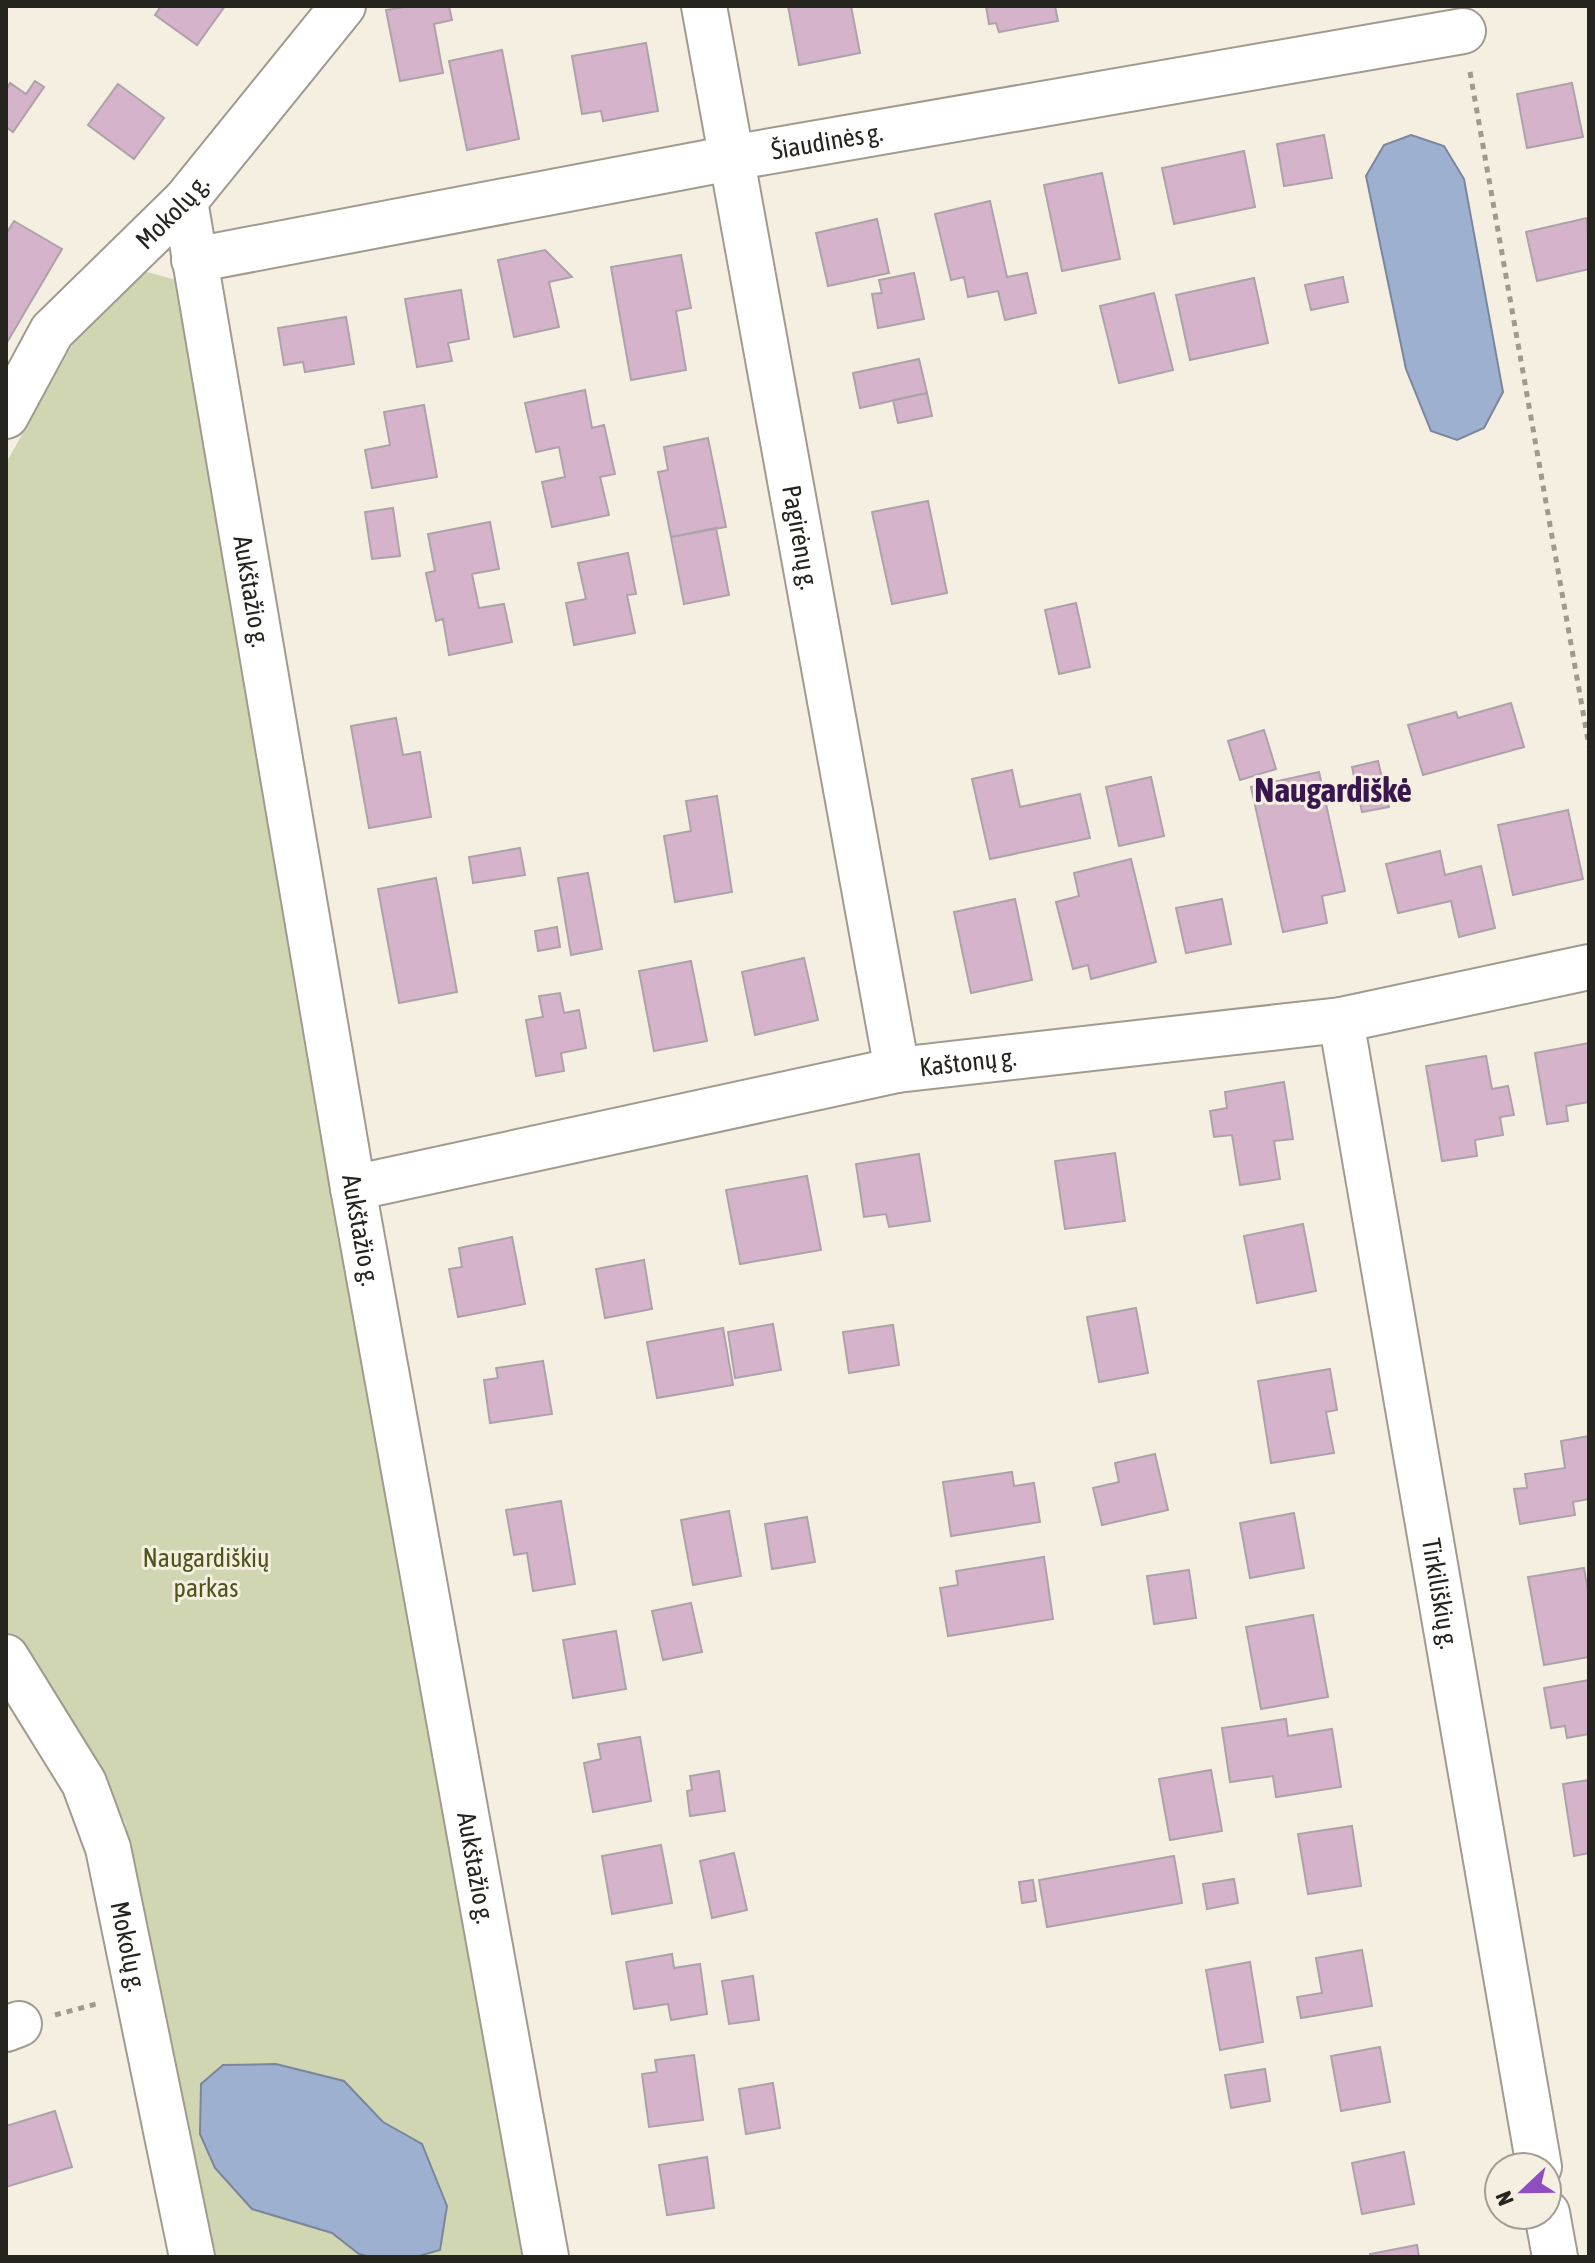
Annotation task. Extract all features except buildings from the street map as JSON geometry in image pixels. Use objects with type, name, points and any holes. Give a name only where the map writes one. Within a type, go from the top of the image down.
[{"type":"street","name":"Mokolų g.","points":[[6,416],[52,331],[185,201],[343,6]]},
{"type":"street","name":"Pagirėnų g.","points":[[704,6],[897,1070]]},
{"type":"street","name":"Šiaudinės g.","points":[[194,260],[731,158],[1463,31]]},
{"type":"street","name":"Aukštažio g.","points":[[185,201],[353,1188],[546,2257]]},
{"type":"street","name":"Kaštonų g.","points":[[353,1188],[897,1070],[1341,1020],[1589,967]]},
{"type":"street","name":"Tirkiliškių g.","points":[[1341,1020],[1536,2151]]},
{"type":"street","name":"Mokolų g.","points":[[6,1657],[84,1783],[108,1848],[192,2257]]},
{"type":"street","points":[[1550,2231],[1555,2257]]},
{"type":"path","points":[[1463,31],[1589,746]]},
{"type":"path","points":[[63,2013],[95,2005]]},
{"type":"green space","name":"Naugardiškių parkas","points":[[140,270],[176,280],[195,311],[524,2257],[415,2257],[440,2250],[422,2144],[383,2122],[344,2082],[276,2064],[224,2065],[200,2134],[215,2168],[252,2209],[332,2233],[359,2254],[372,2257],[206,2257],[125,1822],[6,1632],[6,463],[77,337],[110,293]]},
{"type":"water","points":[[1411,135],[1444,146],[1464,179],[1503,392],[1484,428],[1457,440],[1431,431],[1406,369],[1366,176],[1384,145]]},
{"type":"water","points":[[276,2064],[344,2081],[383,2122],[422,2144],[447,2206],[440,2250],[415,2257],[359,2254],[332,2233],[252,2209],[215,2168],[200,2134],[201,2084],[223,2065]]},
{"type":"district","name":"Naugardiškė","points":[[1333,789]]}]
